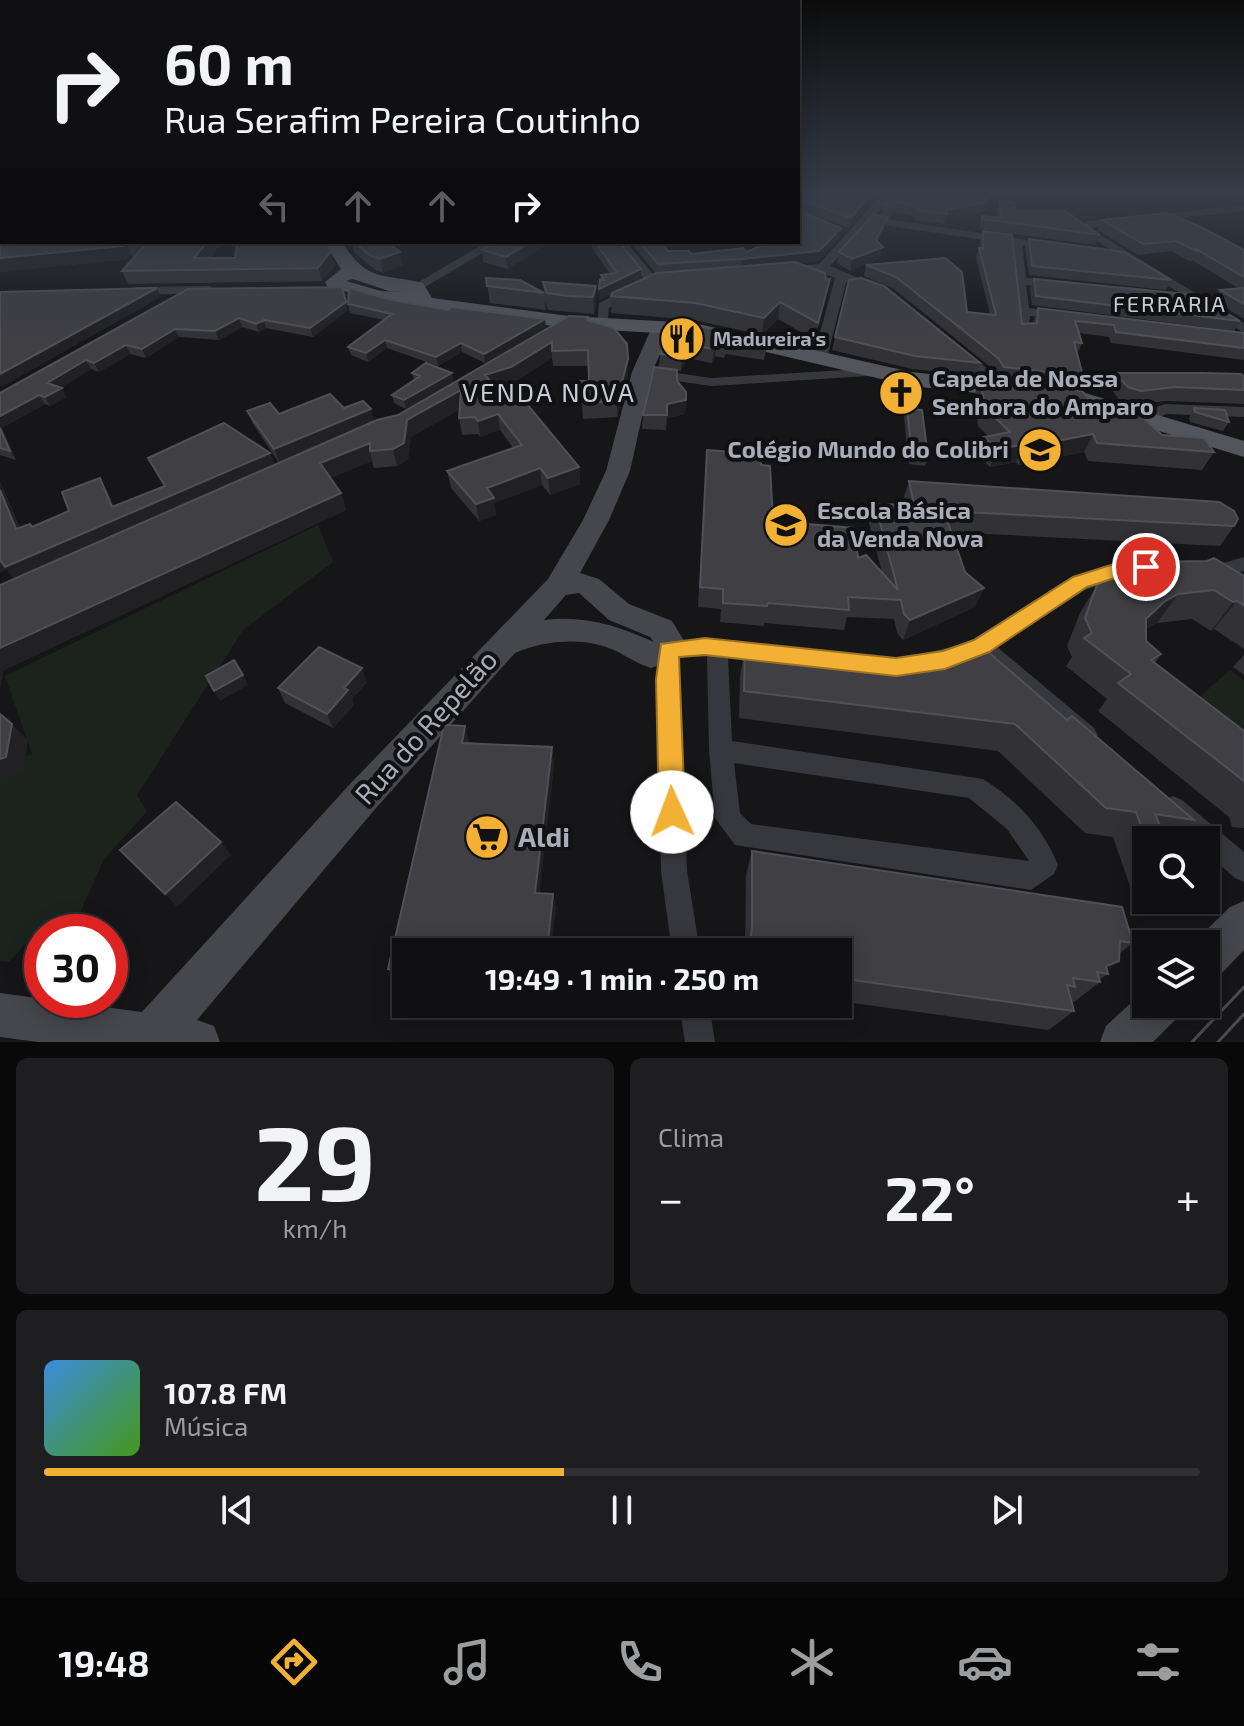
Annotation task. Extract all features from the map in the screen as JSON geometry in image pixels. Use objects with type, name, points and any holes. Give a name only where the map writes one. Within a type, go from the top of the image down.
[{"type":"main road","points":[[333,244],[340,279],[569,322],[694,329],[942,384],[1077,398],[1244,449]]},
{"type":"street","points":[[823,267],[839,242]]},
{"type":"street","points":[[1025,330],[1016,242],[1062,248]]},
{"type":"street","points":[[1101,242],[1244,329]]},
{"type":"street","points":[[417,295],[492,244]]},
{"type":"street","points":[[622,244],[653,282]]},
{"type":"street","points":[[1093,252],[1123,256]]},
{"type":"street","points":[[780,273],[823,267],[841,277],[887,293]]},
{"type":"street","points":[[820,358],[841,277]]},
{"type":"street","points":[[1021,281],[1069,286]]},
{"type":"street","points":[[602,323],[603,306],[653,282],[668,282]]},
{"type":"street","points":[[162,306],[189,290]]},
{"type":"street","points":[[125,291],[218,290]]},
{"type":"street","points":[[1163,296],[1195,299]]},
{"type":"street","points":[[1023,311],[1071,317]]},
{"type":"street","points":[[545,336],[569,322]]},
{"type":"street","name":"Rua do Repelão","points":[[146,1039],[179,1007],[363,796],[549,596],[589,532],[618,471],[642,372],[662,327]]},
{"type":"street","points":[[1228,337],[1244,339]]},
{"type":"street","points":[[952,346],[987,375],[994,388]]},
{"type":"street","points":[[642,372],[711,382],[879,372]]},
{"type":"street","points":[[1148,419],[1154,412],[1166,409],[1244,412]]},
{"type":"street","points":[[589,532],[583,572],[589,586]]},
{"type":"street","points":[[1216,574],[1244,564]]},
{"type":"street","points":[[896,667],[945,660],[982,646],[1080,582],[1117,570],[1146,567],[1216,574],[1235,585]]},
{"type":"street","points":[[558,632],[543,624],[538,611],[549,596],[579,583],[589,586],[662,653],[674,871],[684,938]]},
{"type":"street","points":[[498,648],[537,632],[558,632],[603,634],[662,653],[711,648],[790,657]]},
{"type":"street","points":[[982,646],[1110,755]]},
{"type":"street","points":[[711,648],[721,750],[728,818],[744,836],[1031,877],[1045,865],[1033,838],[994,799],[974,787],[721,750]]},
{"type":"street","points":[[1159,797],[1244,869]]},
{"type":"street","points":[[1220,945],[1244,921]]},
{"type":"street","points":[[0,1015],[146,1039],[198,1042]]},
{"type":"street","points":[[696,1018],[700,1042]]},
{"type":"street","points":[[1122,1042],[1147,1018]]},
{"type":"shaded area","points":[[318,525],[333,562],[243,630],[137,795],[147,812],[104,859],[80,914],[24,914],[24,946],[9,962],[0,961],[0,767],[32,754],[5,676]]},
{"type":"shaded area","points":[[1230,670],[1244,680],[1244,736],[1197,699]]},
{"type":"building","points":[[828,242],[819,251],[658,264],[641,244],[663,244],[668,251],[689,251],[691,254],[743,248],[747,252],[765,244]]},
{"type":"building","points":[[849,242],[878,242],[883,247],[852,259],[839,252]]},
{"type":"building","points":[[983,242],[1013,242],[1022,324],[1037,323],[1038,308],[1244,333],[1244,348],[1116,332],[1114,325],[1075,321],[1082,343],[1074,342],[1083,376],[1004,367],[998,358],[896,277],[866,265],[945,258],[962,272],[967,312],[996,315],[979,248],[983,248]]},
{"type":"building","points":[[1029,242],[1048,242],[1124,252],[1171,280],[1032,266]]},
{"type":"building","points":[[1177,242],[1228,242],[1244,250],[1244,277],[1196,249]]},
{"type":"building","points":[[0,244],[124,244],[123,246],[0,258]]},
{"type":"building","points":[[146,244],[205,244],[194,258],[235,258],[237,244],[326,244],[331,251],[318,268],[122,271]]},
{"type":"building","points":[[356,244],[391,244],[400,252],[380,259]]},
{"type":"building","points":[[492,244],[527,244],[506,257],[482,250]]},
{"type":"building","points":[[596,244],[621,244],[641,269],[599,289],[600,280],[604,280],[601,275],[617,273]]},
{"type":"building","points":[[795,262],[825,273],[826,280],[830,279],[818,323],[780,302],[764,318],[695,303],[611,296],[656,273]]},
{"type":"building","points":[[486,278],[520,280],[544,293],[487,286]]},
{"type":"building","points":[[861,278],[884,286],[980,363],[915,356],[835,337],[849,280]]},
{"type":"building","points":[[1034,279],[1196,295],[1240,321],[1036,296]]},
{"type":"building","points":[[543,282],[596,286],[593,297],[568,296],[547,293]]},
{"type":"building","points":[[342,287],[346,302],[310,328],[264,320],[256,324],[239,318],[215,331],[175,329],[142,349],[126,345],[94,363],[86,360],[47,383],[62,388],[45,397],[39,395],[0,416],[0,393],[188,289]]},
{"type":"building","points":[[157,288],[0,374],[0,292]]},
{"type":"building","points":[[349,288],[448,310],[451,307],[545,319],[484,354],[461,343],[436,357],[385,340],[366,353],[348,347],[392,314],[348,304]]},
{"type":"building","points":[[1244,288],[1244,304],[1220,290]]},
{"type":"building","points":[[569,316],[588,317],[587,320],[614,328],[627,344],[628,359],[617,401],[583,403],[580,381],[589,381],[588,350],[552,351],[552,342],[511,367],[485,375],[508,401],[521,397],[579,467],[548,478],[540,468],[487,488],[494,498],[476,504],[447,471],[522,445],[498,414],[478,421],[475,417],[459,418],[461,390],[407,420],[404,443],[393,449],[370,451],[370,443],[320,463],[341,493],[0,648],[0,585],[377,420],[398,415]]},
{"type":"building","points":[[676,324],[768,341],[766,347],[727,340],[726,344],[716,343],[714,349],[688,345],[682,357],[660,354]]},
{"type":"building","points":[[426,363],[452,373],[404,400],[392,395],[420,376],[412,373]]},
{"type":"building","points":[[654,367],[677,370],[677,381],[686,392],[686,400],[667,404],[667,415],[643,415]]},
{"type":"building","points":[[1115,373],[1241,374],[1244,390],[1174,387],[1141,391],[1128,387]]},
{"type":"building","points":[[893,375],[913,380],[915,396],[895,394]]},
{"type":"building","points":[[980,379],[1082,391],[1099,410],[1138,413],[1162,435],[1204,438],[1214,452],[1097,443],[1093,434],[1027,447],[997,449],[984,437],[1010,432],[985,408]]},
{"type":"building","points":[[330,394],[344,408],[363,401],[371,409],[274,449],[247,411],[270,403],[279,414]]},
{"type":"building","points":[[1194,408],[1225,410],[1229,422],[1195,412]]},
{"type":"building","points":[[907,409],[922,410],[928,457],[912,455]]},
{"type":"building","points":[[224,423],[270,453],[5,567],[0,560],[0,490],[16,529],[30,524],[32,527],[69,511],[62,492],[100,478],[112,507],[165,486],[148,458]]},
{"type":"building","points":[[0,428],[10,451],[0,448]]},
{"type":"building","points":[[707,450],[760,454],[761,465],[770,466],[773,521],[854,528],[858,558],[866,555],[898,590],[875,504],[914,505],[909,481],[1219,502],[1234,511],[1238,519],[1234,526],[944,511],[965,572],[984,588],[910,620],[904,614],[901,600],[848,597],[849,610],[768,603],[767,606],[723,603],[723,589],[700,587]]},
{"type":"building","points":[[1214,558],[1244,576],[1244,605],[1214,590],[1178,594],[1146,619],[1146,641],[1161,654],[1151,660],[1244,731],[1244,781],[1118,683],[1131,674],[1084,638],[1092,633],[1085,618],[1097,585],[1127,568],[1146,562],[1207,561]]},
{"type":"building","points":[[319,647],[362,668],[327,714],[278,688]]},
{"type":"building","points":[[745,648],[898,666],[897,661],[943,661],[985,649],[1067,720],[1072,716],[1194,820],[1155,814],[1160,826],[1141,826],[1136,812],[1106,808],[1015,724],[744,691]]},
{"type":"building","points":[[234,660],[243,675],[214,691],[206,676]]},
{"type":"building","points":[[0,714],[12,724],[6,757],[0,759]]},
{"type":"building","name":"Aldi","points":[[444,725],[465,726],[462,743],[552,747],[535,893],[553,894],[548,938],[395,938]]},
{"type":"building","points":[[176,802],[221,842],[165,894],[120,850]]},
{"type":"building","points":[[752,851],[1122,907],[1132,943],[1120,941],[1119,961],[1106,966],[1108,974],[1097,972],[1100,982],[1073,978],[1075,987],[1067,985],[1074,1011],[852,980],[852,938],[751,938]]},
{"type":"tram line","points":[[1192,1042],[1244,987]]},
{"type":"tram line","points":[[1218,1042],[1244,1014]]},
{"type":"place","name":"Madureira's","points":[[682,339]]},
{"type":"place","name":"Capela de Nossa Senhora do Amparo","points":[[901,393]]},
{"type":"place","name":"Colégio Mundo do Colibri","points":[[1040,450]]},
{"type":"place","name":"Escola Básica da Venda Nova","points":[[786,525]]},
{"type":"place","name":"Aldi","points":[[487,837]]},
{"type":"district","name":"FERRARIA","points":[[1170,304]]},
{"type":"district","name":"VENDA NOVA","points":[[549,393]]},
{"type":"route","points":[[672,812],[668,650],[705,647],[896,667],[945,660],[982,646],[1080,582],[1117,570],[1146,567]]}]
